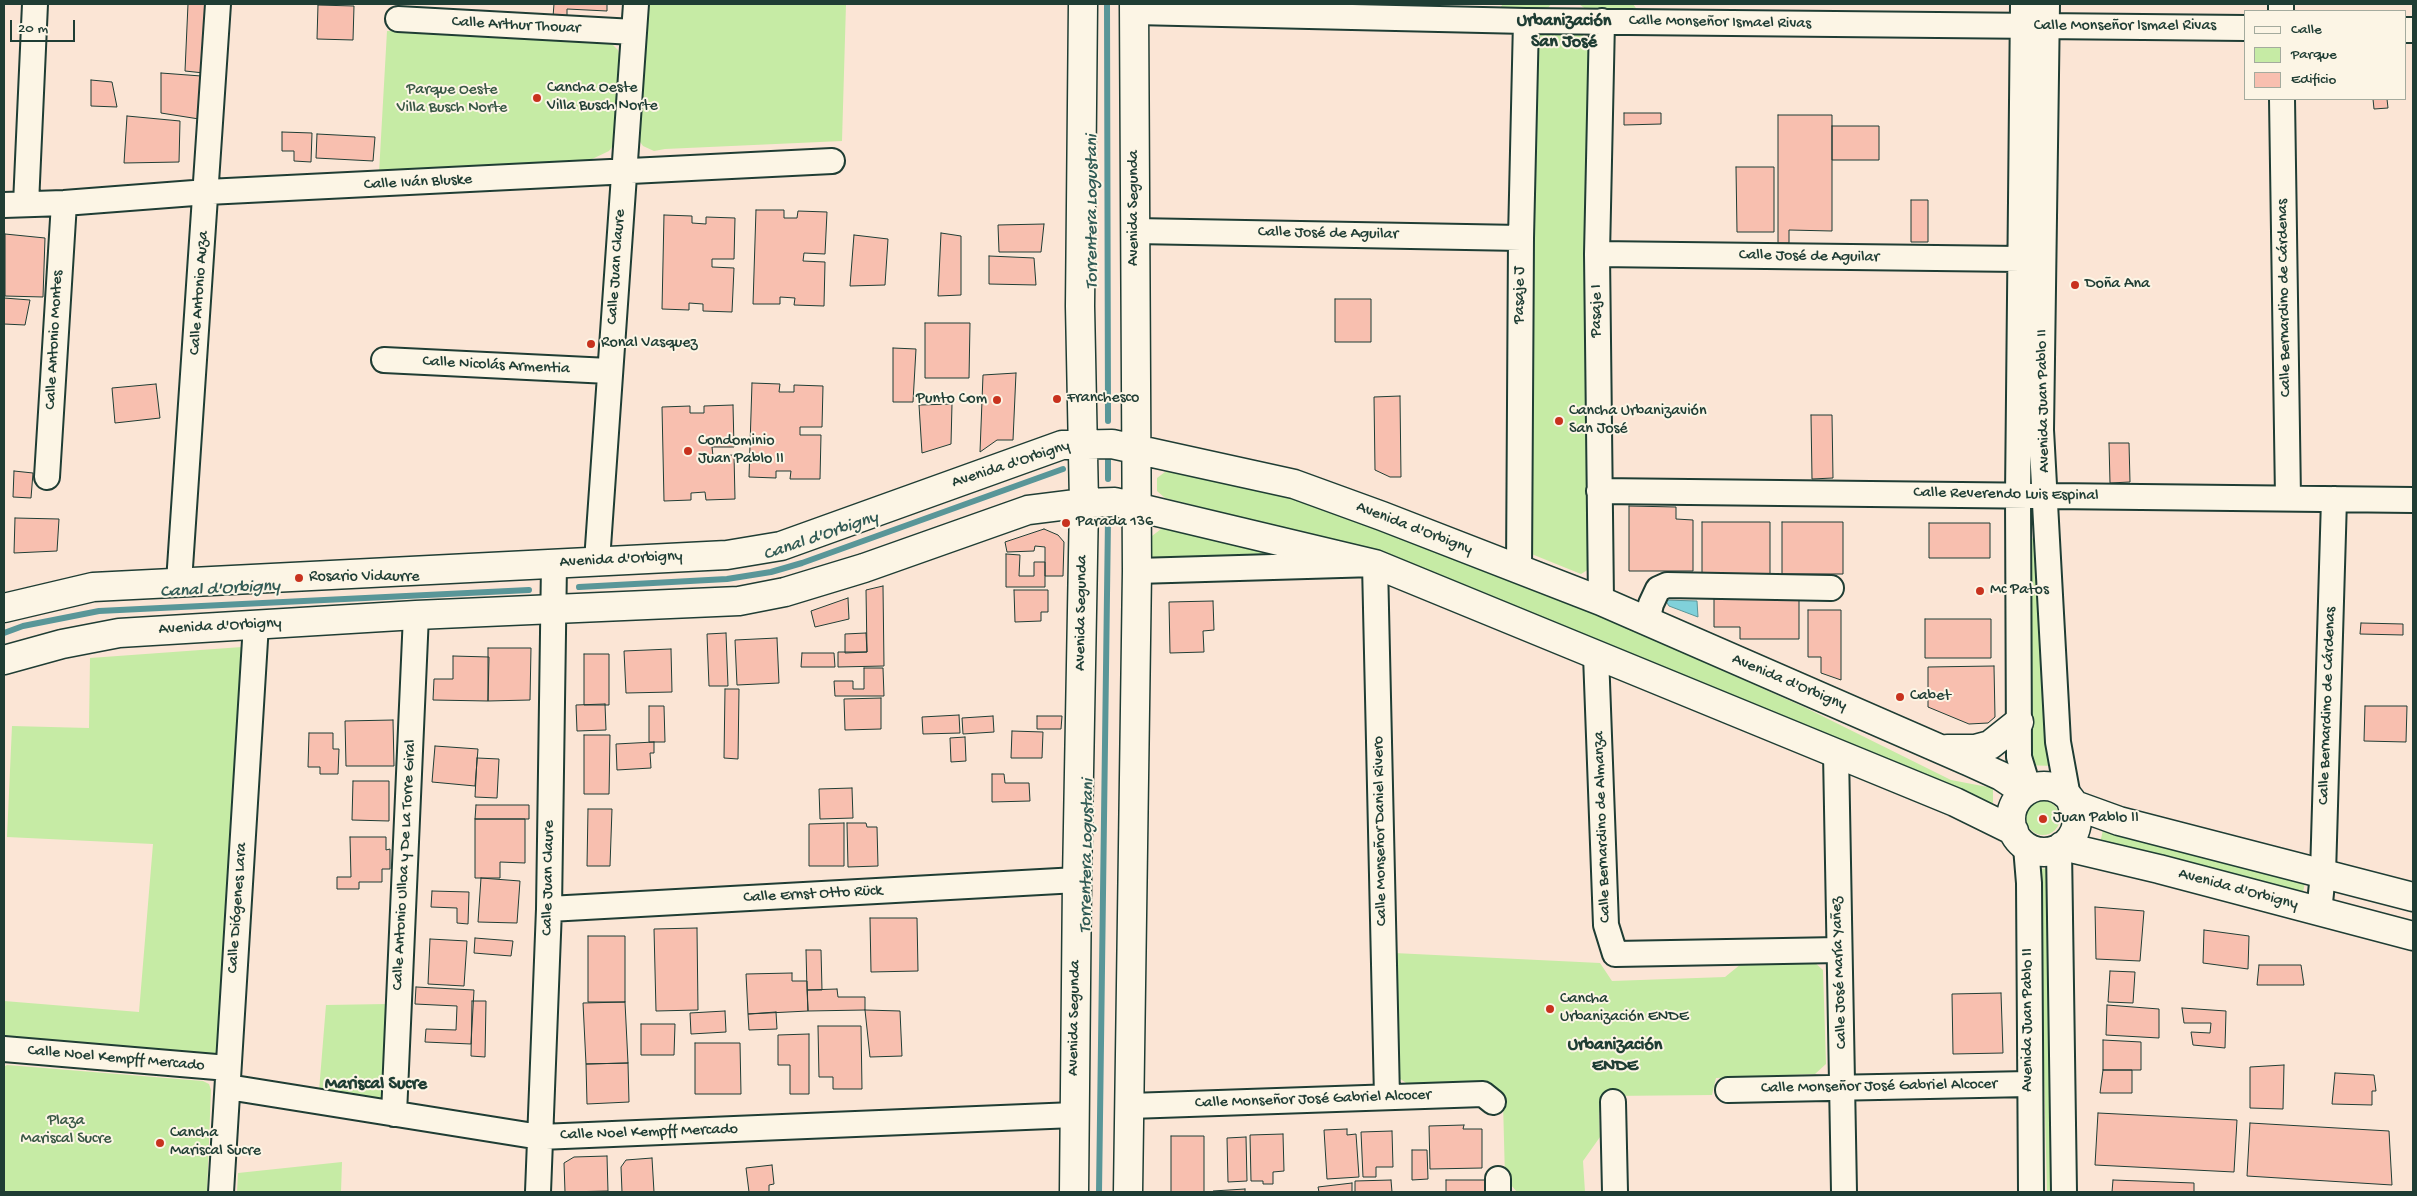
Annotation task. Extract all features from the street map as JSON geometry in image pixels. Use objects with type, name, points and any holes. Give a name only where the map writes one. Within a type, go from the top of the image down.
[{"type":"main road","name":"Avenida Segunda","points":[[1074,1192],[1077,880],[1084,503],[1080,306],[1083,4]]},
{"type":"main road","name":"Avenida Segunda","points":[[1128,1192],[1137,572],[1134,8]]},
{"type":"main road","name":"Avenida d'Orbigny","points":[[4,608],[93,587],[727,555],[781,546],[1062,445],[1082,443],[1135,447],[1294,484],[1601,601],[1940,748],[2002,776],[2027,791]]},
{"type":"main road","name":"Avenida d'Orbigny","points":[[4,660],[62,644],[119,633],[416,615],[553,610],[748,599],[785,592],[864,568],[1028,510],[1084,503],[1115,502],[1136,505],[1375,564],[1955,802],[2020,839]]},
{"type":"main road","points":[[1940,748],[1975,749],[1990,745],[2019,722]]},
{"type":"main road","points":[[2070,800],[2076,815],[2076,827],[2071,838],[2060,848],[2038,852],[2020,839],[2011,824],[2014,803],[2027,791],[2045,786],[2052,788],[2070,800],[2120,821],[2413,896]]},
{"type":"main road","name":"Avenida d'Orbigny","points":[[2060,848],[2159,869],[2413,936]]},
{"type":"street","points":[[15,204],[35,4]]},
{"type":"street","name":"Calle Antonio Auza","points":[[179,582],[207,192],[218,4]]},
{"type":"street","name":"Calle Juan Claure","points":[[597,561],[636,4]]},
{"type":"street","name":"Avenida Juan Pablo II","points":[[2047,4],[2041,430],[2058,742],[2070,800]]},
{"type":"street","name":"Calle Monseñor Ismael Rivas","points":[[1134,8],[1526,21],[1565,12],[1602,22],[2023,15],[2047,27],[2244,28]]},
{"type":"street","name":"Avenida Juan Pablo II","points":[[2023,15],[2018,495],[2019,757],[2027,791]]},
{"type":"street","name":"Calle Arthur Thouar","points":[[398,19],[634,32]]},
{"type":"street","name":"Pasaje J","points":[[1519,570],[1521,238],[1526,21]]},
{"type":"street","name":"Pasaje I","points":[[1601,601],[1597,254],[1602,22]]},
{"type":"street","name":"Calle Bernardino de Cárdenas","points":[[2282,100],[2288,498]]},
{"type":"street","name":"Calle Iván Bluske","points":[[15,204],[64,203],[207,192],[832,161]]},
{"type":"street","name":"Calle Antonio Montes","points":[[47,477],[64,203]]},
{"type":"street","name":"Calle José de Aguilar","points":[[1135,231],[1521,238]]},
{"type":"street","name":"Calle José de Aguilar","points":[[1597,254],[2020,259]]},
{"type":"street","name":"Calle Nicolás Armentia","points":[[384,360],[609,371]]},
{"type":"street","name":"Calle Reverendo Luis Espinal","points":[[1599,491],[2413,500]]},
{"type":"street","name":"Calle Bernardino de Cárdenas","points":[[2319,912],[2323,874],[2334,499]]},
{"type":"street","name":"Calle Juan Claure","points":[[538,1192],[549,909],[554,564]]},
{"type":"street","points":[[1137,572],[1375,564]]},
{"type":"street","name":"Calle Monseñor Daniel Rivero","points":[[1375,564],[1387,1097]]},
{"type":"street","points":[[1647,622],[1651,604],[1658,589],[1667,585],[1831,588]]},
{"type":"street","name":"Calle Antonio Ulloa y De La Torre Giral","points":[[394,1114],[416,615]]},
{"type":"street","name":"Calle Diógenes Lara","points":[[222,1192],[256,624]]},
{"type":"street","name":"Calle Bernardino de Almanza","points":[[1596,655],[1606,925],[1615,954],[1839,950]]},
{"type":"street","name":"Calle José María Yañez","points":[[1836,753],[1839,950],[1844,1087],[1844,1192]]},
{"type":"street","name":"Avenida Juan Pablo II","points":[[2020,839],[2029,883],[2031,1192]]},
{"type":"street","name":"Avenida Juan Pablo II","points":[[2060,848],[2064,1192]]},
{"type":"street","name":"Calle Ernst Otto Rück","points":[[549,909],[1077,880]]},
{"type":"street","name":"Calle Noel Kempff Mercado","points":[[4,1049],[228,1078],[394,1114],[540,1137],[1074,1115]]},
{"type":"street","name":"Calle Monseñor José Gabriel Alcocer","points":[[1728,1090],[2029,1084]]},
{"type":"street","name":"Calle Monseñor José Gabriel Alcocer","points":[[1130,1106],[1483,1094],[1493,1102]]},
{"type":"street","points":[[1613,1102],[1615,1192]]},
{"type":"green space","points":[[646,4],[846,4],[842,141],[654,151],[643,146],[638,139]]},
{"type":"green space","points":[[1503,4],[1551,4],[1549,7],[1539,9],[1499,9]]},
{"type":"green space","points":[[1579,4],[1633,4],[1638,11],[1587,10]]},
{"type":"green space","points":[[1547,29],[1576,31],[1583,34],[1593,47],[1589,569],[1581,574],[1529,553],[1536,45],[1538,35]]},
{"type":"green space","name":"Parque Oeste Villa Busch Norte","points":[[387,31],[602,39],[618,50],[620,59],[615,143],[609,151],[590,160],[379,173]]},
{"type":"green space","points":[[1183,471],[1287,493],[1596,614],[1804,707],[1951,780],[1993,788],[1993,814],[1843,745],[1407,562],[1373,550],[1165,498],[1157,491],[1157,478],[1165,472]]},
{"type":"green space","points":[[1161,529],[1172,529],[1269,553],[1260,558],[1151,561],[1152,536]]},
{"type":"green space","points":[[2037,538],[2053,766],[2024,765],[2026,539]]},
{"type":"green space","points":[[242,647],[217,1057],[4,1039],[4,1001],[139,1012],[153,844],[7,837],[12,726],[89,728],[90,658]]},
{"type":"green space","points":[[2043,801],[2055,806],[2060,818],[2055,830],[2043,835],[2031,830],[2026,818],[2031,806]]},
{"type":"green space","points":[[2103,830],[2305,883],[2303,892],[2129,847],[2100,843]]},
{"type":"green space","points":[[2053,868],[2057,1192],[2047,1192],[2039,869]]},
{"type":"green space","points":[[1394,953],[1600,963],[1612,981],[1725,977],[1741,964],[1814,962],[1823,970],[1826,1064],[1815,1074],[1716,1078],[1712,1095],[1609,1096],[1603,1099],[1599,1113],[1600,1137],[1583,1161],[1585,1192],[1517,1192],[1505,1178],[1503,1102],[1409,1085],[1399,1078]]},
{"type":"green space","points":[[387,1004],[381,1104],[319,1091],[326,1005]]},
{"type":"green space","name":"Plaza Mariscal Sucre","points":[[7,1065],[203,1081],[209,1084],[211,1090],[207,1192],[4,1192],[4,1067]]},
{"type":"green space","points":[[342,1162],[341,1192],[237,1192],[238,1173]]},
{"type":"water","points":[[1665,600],[1697,601],[1698,617],[1669,606]]},
{"type":"building","points":[[188,4],[206,4],[204,73],[185,71]]},
{"type":"building","points":[[554,4],[607,4],[607,11],[567,9],[567,17],[553,17]]},
{"type":"building","points":[[318,5],[354,6],[353,40],[317,39]]},
{"type":"building","points":[[161,73],[201,76],[199,119],[161,113]]},
{"type":"building","points":[[91,80],[112,82],[117,107],[91,106]]},
{"type":"building","points":[[2373,100],[2387,100],[2388,108],[2374,109]]},
{"type":"building","points":[[1624,113],[1661,113],[1661,124],[1624,125]]},
{"type":"building","points":[[1778,115],[1832,115],[1832,231],[1789,230],[1789,243],[1778,243]]},
{"type":"building","points":[[127,116],[180,121],[179,162],[124,163]]},
{"type":"building","points":[[1832,126],[1879,126],[1879,160],[1832,160]]},
{"type":"building","points":[[282,132],[312,133],[311,162],[294,161],[294,151],[282,151]]},
{"type":"building","points":[[317,134],[375,137],[373,161],[316,158]]},
{"type":"building","points":[[1736,167],[1774,167],[1774,232],[1737,232]]},
{"type":"building","points":[[1911,200],[1928,200],[1928,242],[1911,242]]},
{"type":"building","points":[[756,210],[784,210],[784,218],[797,218],[798,211],[827,212],[825,254],[804,253],[803,261],[825,262],[824,306],[794,305],[795,298],[780,297],[780,304],[753,304]]},
{"type":"building","points":[[664,215],[692,216],[692,223],[706,224],[706,217],[735,218],[734,259],[712,259],[712,267],[734,268],[732,312],[703,311],[703,304],[689,303],[689,310],[662,309]]},
{"type":"building","points":[[1044,224],[1041,252],[999,252],[998,225]]},
{"type":"building","points":[[941,233],[961,236],[961,295],[938,296]]},
{"type":"building","points":[[5,234],[45,238],[43,297],[5,296]]},
{"type":"building","points":[[854,235],[888,239],[885,285],[850,286]]},
{"type":"building","points":[[989,256],[1034,258],[1036,285],[989,284]]},
{"type":"building","points":[[4,298],[30,300],[25,325],[4,324]]},
{"type":"building","points":[[1335,299],[1371,299],[1371,342],[1335,342]]},
{"type":"building","points":[[925,323],[970,323],[969,378],[925,378]]},
{"type":"building","points":[[893,348],[916,349],[913,402],[893,402]]},
{"type":"building","points":[[1016,373],[1013,440],[997,440],[980,452],[983,375]]},
{"type":"building","name":"Condominio Juan Pablo II","points":[[752,383],[780,384],[779,392],[794,392],[794,385],[823,386],[822,427],[800,427],[800,435],[821,435],[820,479],[790,479],[791,471],[776,471],[776,478],[749,477]]},
{"type":"building","points":[[156,384],[160,418],[115,423],[112,388]]},
{"type":"building","points":[[1400,396],[1401,477],[1390,477],[1375,470],[1374,397]]},
{"type":"building","points":[[952,404],[951,444],[922,453],[919,405]]},
{"type":"building","name":"Condominio Juan Pablo II","points":[[733,405],[734,447],[712,447],[713,456],[734,455],[735,499],[706,500],[705,492],[691,493],[691,500],[664,501],[662,407],[690,406],[690,413],[704,413],[704,406]]},
{"type":"building","points":[[1811,415],[1832,415],[1833,478],[1812,479]]},
{"type":"building","points":[[2109,443],[2129,443],[2130,482],[2110,483]]},
{"type":"building","points":[[14,471],[33,473],[31,498],[13,497]]},
{"type":"building","points":[[1629,506],[1676,507],[1676,519],[1693,520],[1693,571],[1629,571]]},
{"type":"building","points":[[15,518],[59,519],[57,551],[14,553]]},
{"type":"building","points":[[1702,522],[1770,522],[1770,575],[1702,574]]},
{"type":"building","points":[[1782,522],[1843,522],[1843,574],[1782,574]]},
{"type":"building","points":[[1929,523],[1990,523],[1990,558],[1929,558]]},
{"type":"building","points":[[1044,529],[1058,535],[1064,542],[1063,576],[1045,576],[1045,547],[1035,546],[1034,551],[1007,552],[1005,542]]},
{"type":"building","points":[[1006,554],[1020,555],[1019,576],[1034,576],[1034,562],[1045,562],[1045,587],[1006,587]]},
{"type":"building","points":[[883,586],[884,666],[838,667],[838,652],[867,652],[866,590]]},
{"type":"building","points":[[1014,590],[1048,590],[1048,612],[1041,612],[1041,621],[1015,622]]},
{"type":"building","points":[[848,598],[849,619],[815,627],[811,611]]},
{"type":"building","points":[[1714,599],[1799,599],[1799,639],[1740,639],[1740,627],[1714,627]]},
{"type":"building","points":[[1213,601],[1214,630],[1203,631],[1204,652],[1170,653],[1169,602]]},
{"type":"building","points":[[1808,610],[1841,610],[1841,680],[1821,673],[1821,657],[1808,657]]},
{"type":"building","points":[[1925,619],[1991,619],[1991,658],[1925,658]]},
{"type":"building","points":[[2361,623],[2403,624],[2403,635],[2360,634]]},
{"type":"building","points":[[726,633],[728,686],[709,686],[707,634]]},
{"type":"building","points":[[866,633],[867,652],[845,653],[845,634]]},
{"type":"building","points":[[777,638],[779,683],[737,685],[735,640]]},
{"type":"building","points":[[488,648],[531,648],[530,700],[488,701]]},
{"type":"building","points":[[671,649],[672,692],[626,693],[624,651]]},
{"type":"building","points":[[802,653],[834,653],[835,667],[801,667]]},
{"type":"building","points":[[584,654],[609,654],[609,705],[584,705]]},
{"type":"building","points":[[453,656],[489,657],[488,701],[433,700],[434,679],[453,679]]},
{"type":"building","points":[[1994,666],[1995,717],[1988,723],[1969,724],[1928,707],[1928,667]]},
{"type":"building","points":[[864,668],[883,668],[884,696],[835,696],[834,681],[853,681],[853,689],[864,689]]},
{"type":"building","points":[[725,689],[739,689],[738,759],[724,758]]},
{"type":"building","points":[[881,698],[881,729],[845,730],[844,699]]},
{"type":"building","points":[[605,704],[606,730],[577,731],[576,705]]},
{"type":"building","points":[[649,706],[664,706],[665,742],[649,742]]},
{"type":"building","points":[[2365,706],[2407,706],[2406,742],[2364,741]]},
{"type":"building","points":[[959,715],[960,733],[923,734],[922,717]]},
{"type":"building","points":[[993,716],[994,732],[963,734],[962,718]]},
{"type":"building","points":[[1037,716],[1062,716],[1061,729],[1037,729]]},
{"type":"building","points":[[393,720],[394,766],[346,766],[345,721]]},
{"type":"building","points":[[1012,731],[1043,732],[1042,758],[1011,758]]},
{"type":"building","points":[[309,733],[333,733],[333,749],[339,749],[338,774],[320,774],[320,767],[308,767]]},
{"type":"building","points":[[584,735],[610,735],[609,794],[584,794]]},
{"type":"building","points":[[965,737],[966,761],[951,762],[950,738]]},
{"type":"building","points":[[654,742],[654,753],[650,753],[651,768],[617,770],[616,744]]},
{"type":"building","points":[[435,746],[478,749],[475,786],[432,782]]},
{"type":"building","points":[[477,758],[499,759],[497,798],[475,797]]},
{"type":"building","points":[[992,774],[1004,774],[1005,783],[1029,783],[1030,801],[992,802]]},
{"type":"building","points":[[353,781],[389,781],[389,821],[352,820]]},
{"type":"building","points":[[852,788],[853,818],[820,819],[819,789]]},
{"type":"building","points":[[476,805],[529,805],[529,819],[475,819]]},
{"type":"building","points":[[588,809],[612,809],[610,866],[587,866]]},
{"type":"building","points":[[475,819],[525,819],[525,863],[500,862],[500,878],[475,878]]},
{"type":"building","points":[[844,823],[844,866],[809,866],[809,824]]},
{"type":"building","points":[[847,823],[866,823],[867,827],[877,827],[878,866],[848,867]]},
{"type":"building","points":[[350,837],[386,837],[386,850],[390,849],[390,869],[382,869],[382,882],[359,882],[359,889],[337,889],[337,877],[351,877]]},
{"type":"building","points":[[481,878],[520,881],[517,923],[478,922]]},
{"type":"building","points":[[432,891],[469,892],[468,924],[457,923],[457,908],[431,907]]},
{"type":"building","points":[[2095,907],[2144,911],[2140,961],[2096,959]]},
{"type":"building","points":[[870,918],[917,918],[918,971],[871,972]]},
{"type":"building","points":[[697,928],[698,1010],[656,1011],[654,929]]},
{"type":"building","points":[[2204,930],[2249,936],[2248,969],[2203,963]]},
{"type":"building","points":[[588,936],[625,936],[625,1002],[588,1002]]},
{"type":"building","points":[[475,938],[513,941],[511,956],[474,953]]},
{"type":"building","points":[[430,939],[467,941],[464,986],[428,984]]},
{"type":"building","points":[[806,950],[821,950],[822,990],[807,990]]},
{"type":"building","points":[[2259,965],[2301,965],[2304,985],[2257,985]]},
{"type":"building","points":[[2110,971],[2135,972],[2133,1003],[2108,1002]]},
{"type":"building","points":[[792,973],[792,981],[807,981],[808,1011],[748,1014],[746,974]]},
{"type":"building","points":[[416,987],[474,990],[471,1044],[425,1042],[426,1029],[456,1030],[457,1006],[415,1004]]},
{"type":"building","points":[[837,989],[838,997],[865,997],[865,1010],[808,1011],[807,990]]},
{"type":"building","points":[[2001,993],[2003,1053],[1953,1054],[1952,994]]},
{"type":"building","points":[[472,1001],[486,1001],[485,1057],[471,1056]]},
{"type":"building","points":[[625,1002],[628,1063],[586,1064],[583,1003]]},
{"type":"building","points":[[2107,1005],[2159,1009],[2159,1038],[2106,1035]]},
{"type":"building","points":[[2182,1008],[2226,1011],[2225,1048],[2193,1045],[2191,1032],[2210,1033],[2211,1023],[2184,1023]]},
{"type":"building","points":[[865,1010],[900,1011],[902,1056],[870,1057]]},
{"type":"building","points":[[725,1011],[726,1032],[691,1034],[690,1013]]},
{"type":"building","points":[[776,1012],[777,1029],[749,1030],[748,1014]]},
{"type":"building","points":[[641,1024],[675,1024],[674,1055],[641,1055]]},
{"type":"building","points":[[818,1026],[861,1026],[862,1089],[833,1089],[833,1077],[819,1077]]},
{"type":"building","points":[[809,1034],[809,1094],[790,1094],[790,1065],[778,1065],[778,1035]]},
{"type":"building","points":[[2103,1040],[2141,1042],[2141,1070],[2103,1070]]},
{"type":"building","points":[[695,1043],[740,1043],[741,1094],[695,1094]]},
{"type":"building","points":[[628,1063],[629,1102],[587,1104],[586,1064]]},
{"type":"building","points":[[2284,1065],[2283,1109],[2250,1108],[2250,1067]]},
{"type":"building","points":[[2103,1070],[2132,1070],[2132,1093],[2100,1093]]},
{"type":"building","points":[[2335,1073],[2374,1075],[2376,1091],[2372,1091],[2372,1105],[2332,1104]]},
{"type":"building","points":[[2098,1113],[2237,1120],[2234,1172],[2095,1165]]},
{"type":"building","points":[[2250,1123],[2389,1131],[2392,1185],[2247,1176]]},
{"type":"building","points":[[1464,1125],[1463,1129],[1482,1129],[1482,1168],[1430,1169],[1429,1126]]},
{"type":"building","points":[[1347,1129],[1347,1135],[1356,1134],[1359,1177],[1327,1179],[1324,1130]]},
{"type":"building","points":[[1392,1131],[1393,1167],[1376,1167],[1376,1177],[1363,1177],[1361,1132]]},
{"type":"building","points":[[1283,1134],[1284,1171],[1273,1172],[1273,1184],[1263,1184],[1263,1181],[1251,1181],[1250,1135]]},
{"type":"building","points":[[1171,1136],[1204,1136],[1204,1192],[1171,1192]]},
{"type":"building","points":[[1246,1137],[1247,1181],[1228,1182],[1227,1138]]},
{"type":"building","points":[[1412,1150],[1427,1150],[1428,1179],[1412,1180]]},
{"type":"building","points":[[607,1156],[608,1191],[565,1192],[564,1163],[574,1157]]},
{"type":"building","points":[[652,1158],[654,1192],[622,1192],[621,1167],[626,1160]]},
{"type":"building","points":[[772,1165],[774,1184],[769,1185],[769,1192],[749,1192],[746,1168]]},
{"type":"building","points":[[1391,1180],[1392,1192],[1355,1192],[1355,1181]]},
{"type":"building","points":[[1446,1180],[1487,1180],[1487,1192],[1446,1192]]},
{"type":"building","points":[[2113,1180],[2194,1183],[2194,1192],[2112,1192]]},
{"type":"building","points":[[1352,1183],[1352,1192],[1319,1192],[1318,1187]]},
{"type":"building","points":[[1245,1189],[1245,1192],[1213,1192],[1213,1191]]},
{"type":"waterway","name":"Torrentera Logustani","points":[[1107,4],[1108,421]]},
{"type":"waterway","name":"Torrentera Logustani","points":[[1108,457],[1108,479]]},
{"type":"waterway","name":"Canal d'Orbigny","points":[[579,587],[727,579],[771,572],[802,563],[1063,469]]},
{"type":"waterway","name":"Torrentera Logustani","points":[[1099,1192],[1108,520]]},
{"type":"waterway","name":"Canal d'Orbigny","points":[[4,633],[23,626],[99,611],[529,590]]},
{"type":"place","name":"Cancha Oeste Villa Busch Norte","points":[[537,98]]},
{"type":"place","name":"Doña Ana","points":[[2075,285]]},
{"type":"place","name":"Ronal Vasquez","points":[[591,344]]},
{"type":"place","name":"Franchesco","points":[[1057,399]]},
{"type":"place","name":"Punto Com","points":[[997,400]]},
{"type":"place","name":"Cancha Urbanizavión San José","points":[[1559,421]]},
{"type":"place","name":"Condominio Juan Pablo II","points":[[688,451]]},
{"type":"place","name":"Parada 136","points":[[1066,523]]},
{"type":"place","name":"Rosario Vidaurre","points":[[299,578]]},
{"type":"place","name":"Mc Patos","points":[[1980,591]]},
{"type":"place","name":"Cabet","points":[[1900,697]]},
{"type":"place","name":"Juan Pablo II","points":[[2043,819]]},
{"type":"place","name":"Cancha Urbanización ENDE","points":[[1550,1009]]},
{"type":"place","name":"Cancha Mariscal Sucre","points":[[160,1143]]},
{"type":"district","name":"Urbanización San José","points":[[1564,32]]},
{"type":"district","name":"Urbanización ENDE","points":[[1615,1056]]},
{"type":"district","name":"Mariscal Sucre","points":[[376,1085]]}]
